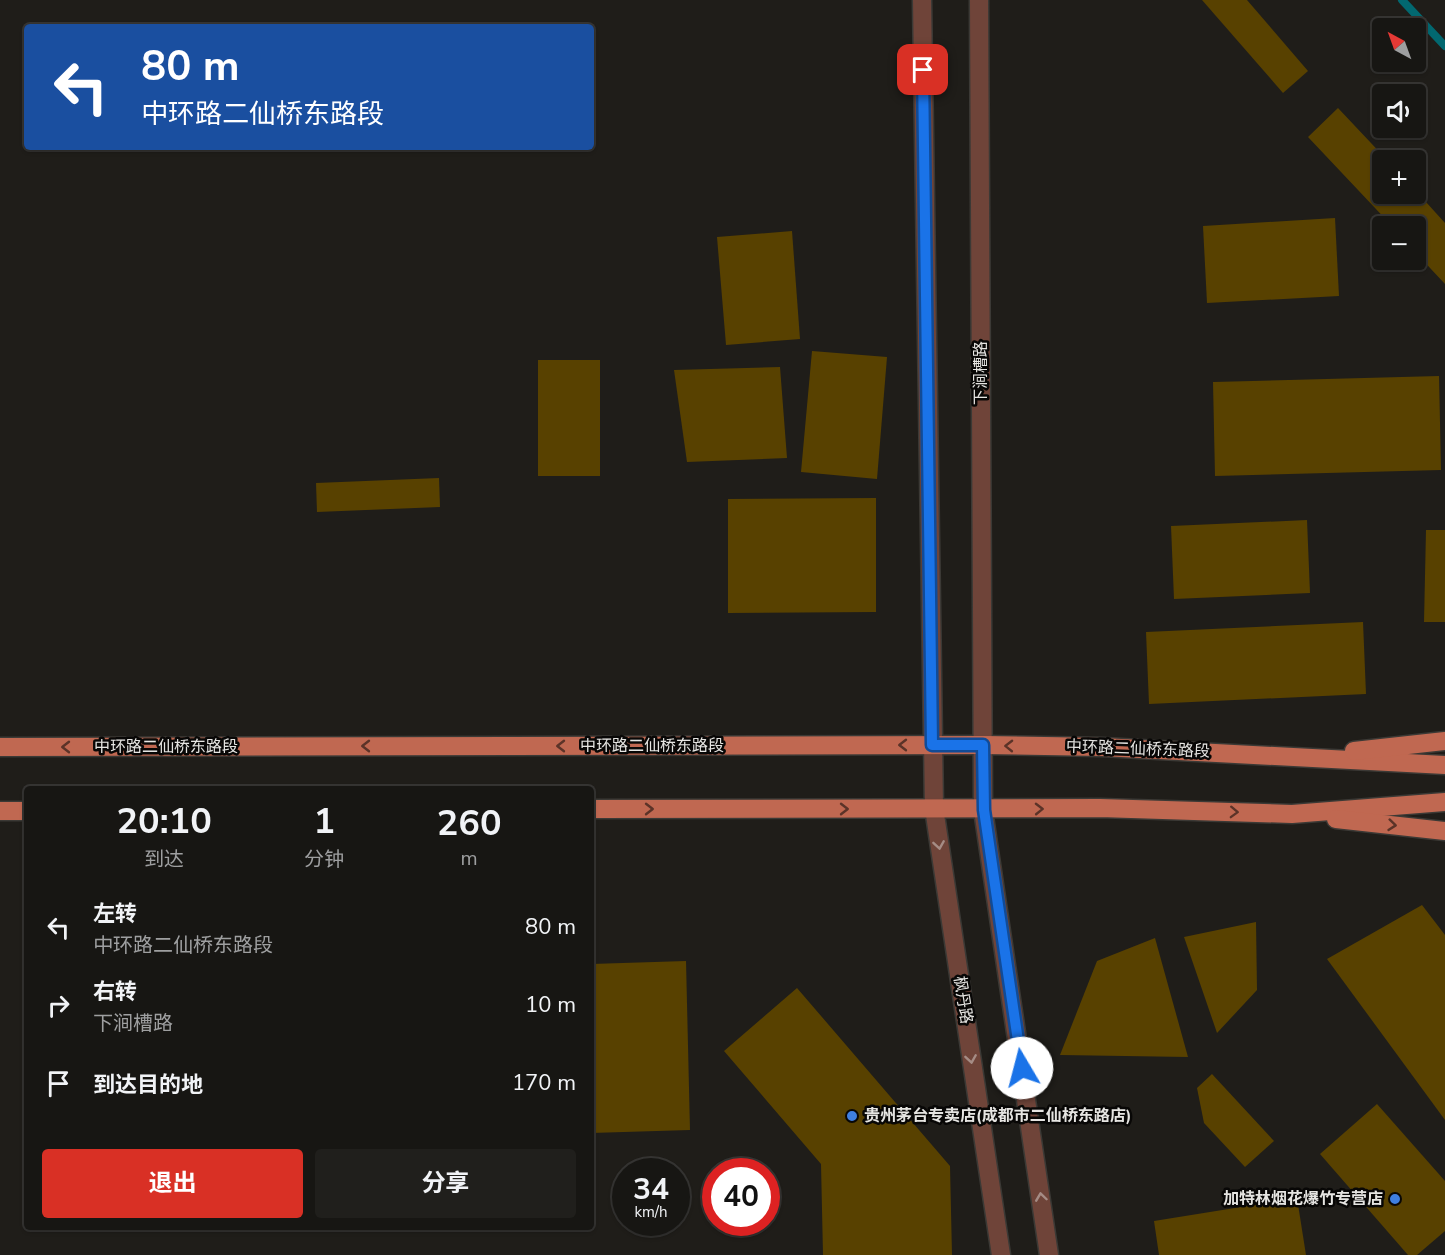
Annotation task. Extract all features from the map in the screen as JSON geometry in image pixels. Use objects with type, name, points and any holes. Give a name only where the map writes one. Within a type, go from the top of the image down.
[{"type":"main road","name":"中环路二仙桥东路段","points":[[1303,756],[1445,741]]},
{"type":"main road","name":"中环路二仙桥东路段","points":[[0,747],[983,745],[1102,747],[1445,765]]},
{"type":"main road","points":[[1292,814],[1445,802]]},
{"type":"main road","points":[[594,809],[1100,808],[1292,814],[1445,831]]},
{"type":"main road","points":[[0,811],[24,811]]},
{"type":"street","points":[[922,0],[932,745]]},
{"type":"street","name":"下涧槽路","points":[[979,0],[983,745]]},
{"type":"street","name":"枫丹路","points":[[932,745],[934,808],[1001,1255]]},
{"type":"street","points":[[983,745],[984,810],[1049,1255]]},
{"type":"building","points":[[1202,0],[1247,0],[1308,71],[1283,93]]},
{"type":"building","points":[[1338,108],[1378,150],[1372,150],[1372,204],[1426,204],[1426,202],[1445,223],[1445,284],[1426,264],[1426,216],[1383,216],[1308,137]]},
{"type":"building","points":[[1335,218],[1339,296],[1207,303],[1203,226]]},
{"type":"building","points":[[792,231],[800,339],[726,345],[717,237]]},
{"type":"building","points":[[812,351],[887,357],[877,479],[801,472]]},
{"type":"building","points":[[538,360],[600,360],[600,476],[538,476]]},
{"type":"building","points":[[780,367],[787,458],[687,462],[674,370]]},
{"type":"building","points":[[1439,376],[1441,470],[1215,476],[1213,382]]},
{"type":"building","points":[[439,478],[440,507],[317,512],[316,483]]},
{"type":"building","points":[[876,498],[876,612],[728,613],[728,499]]},
{"type":"building","points":[[1307,520],[1310,593],[1174,599],[1171,526]]},
{"type":"building","points":[[1426,530],[1445,530],[1445,622],[1424,622]]},
{"type":"building","points":[[1363,622],[1366,694],[1149,704],[1146,632]]},
{"type":"building","points":[[1422,905],[1445,935],[1445,1120],[1327,959]]},
{"type":"building","points":[[1256,922],[1257,990],[1217,1033],[1184,937]]},
{"type":"building","points":[[1155,938],[1188,1057],[1060,1055],[1097,961]]},
{"type":"building","points":[[686,961],[690,1130],[594,1133],[594,964]]},
{"type":"building","points":[[797,988],[950,1166],[952,1255],[823,1255],[821,1164],[724,1051]]},
{"type":"building","points":[[1212,1074],[1274,1141],[1245,1167],[1204,1123],[1197,1088]]},
{"type":"building","points":[[1377,1104],[1445,1181],[1445,1231],[1417,1255],[1408,1255],[1320,1154]]},
{"type":"building","points":[[1297,1198],[1306,1255],[1159,1255],[1154,1221]]},
{"type":"waterway","points":[[1402,0],[1445,46]]},
{"type":"place","name":"贵州茅台专卖店(成都市二仙桥东路店)","points":[[852,1116]]},
{"type":"place","name":"加特林烟花爆竹专营店","points":[[1395,1199]]},
{"type":"route","points":[[923,70],[932,745],[983,745],[984,810],[1022,1068]]}]
